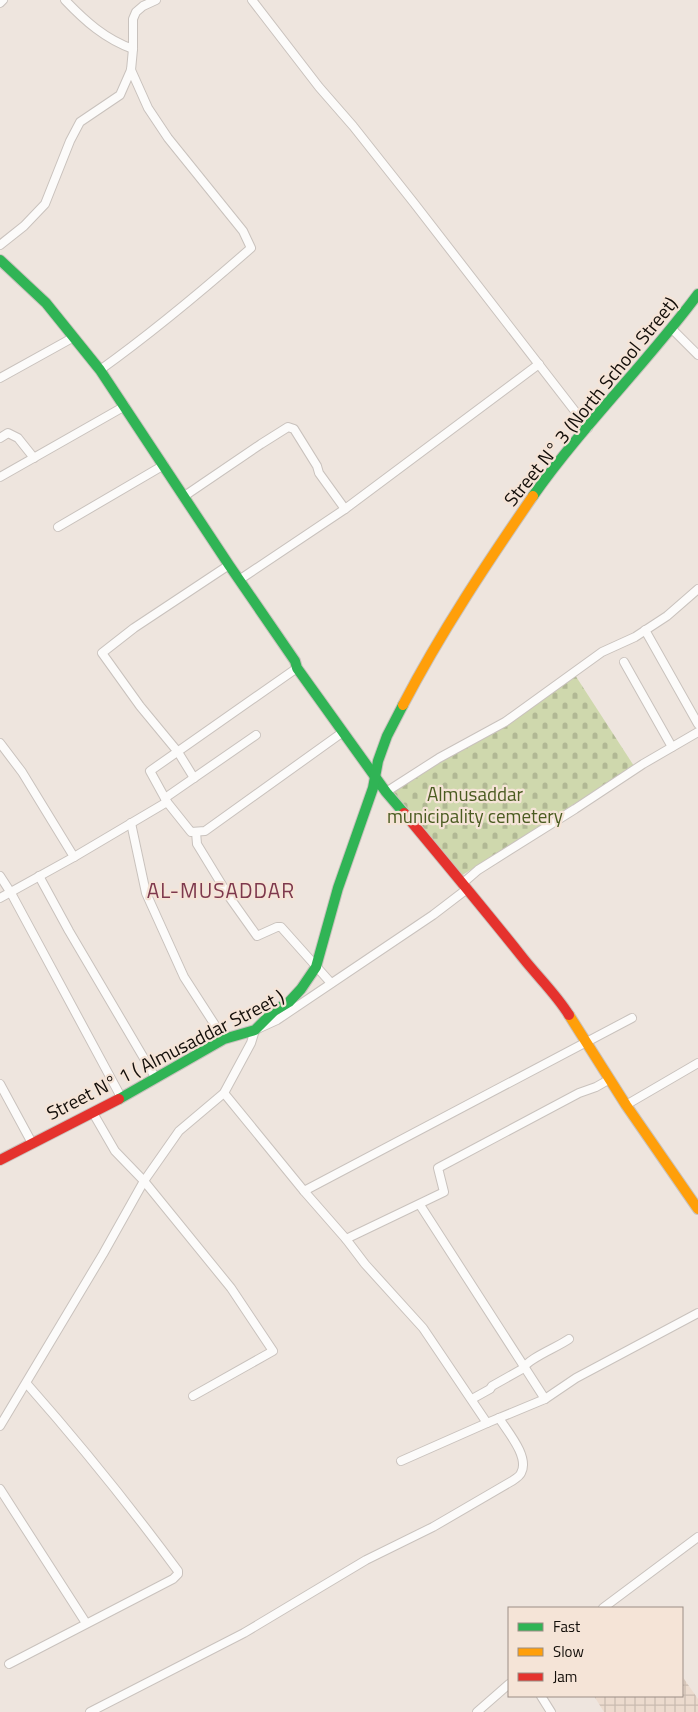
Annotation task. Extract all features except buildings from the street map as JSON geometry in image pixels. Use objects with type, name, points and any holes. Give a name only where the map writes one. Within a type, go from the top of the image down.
[{"type":"street","points":[[0,3],[3,0]]},
{"type":"street","points":[[65,0],[88,24],[118,44],[133,49]]},
{"type":"street","points":[[0,245],[24,226],[45,204],[70,141],[80,122],[120,95],[131,70],[133,19],[136,12],[143,6],[156,0]]},
{"type":"street","points":[[252,0],[319,87],[414,202],[588,428]]},
{"type":"street","points":[[100,370],[191,300],[251,248],[243,231],[168,138],[148,108],[131,70]]},
{"type":"street","points":[[0,260],[46,303],[100,370],[229,566],[295,661],[297,668],[386,792],[563,1005],[626,1104],[698,1209]]},
{"type":"street","name":"Street N° 3 (North School Street)","points":[[256,1030],[274,1011],[289,1002],[301,989],[316,967],[338,888],[376,776],[378,761],[387,736],[420,672],[497,548],[534,494],[572,446],[672,329],[698,294]]},
{"type":"street","points":[[672,329],[698,355]]},
{"type":"street","points":[[0,378],[74,337]]},
{"type":"street","points":[[239,580],[345,509],[540,364]]},
{"type":"street","points":[[0,477],[124,406]]},
{"type":"street","points":[[184,497],[288,427],[294,429],[318,466],[319,473],[345,509]]},
{"type":"street","points":[[0,438],[8,433],[18,438],[34,458]]},
{"type":"street","points":[[58,527],[164,465]]},
{"type":"street","points":[[194,778],[178,752],[140,706],[102,653],[134,628],[229,566]]},
{"type":"street","points":[[386,792],[439,758],[505,722],[602,652],[668,616],[698,589]]},
{"type":"street","points":[[645,630],[698,724]]},
{"type":"street","points":[[624,662],[672,747]]},
{"type":"street","points":[[297,668],[150,771],[166,800],[191,832],[205,831],[343,732]]},
{"type":"street","name":"Street N° 1 ( Almusaddar Street )","points":[[0,1160],[93,1113],[224,1039],[256,1030],[277,1020],[433,915],[465,886],[478,870],[698,732]]},
{"type":"street","points":[[0,898],[131,823],[256,735]]},
{"type":"street","points":[[0,743],[22,772],[74,857]]},
{"type":"street","points":[[131,823],[146,893],[184,977],[224,1039]]},
{"type":"street","points":[[196,832],[197,844],[230,898],[257,936],[281,927],[331,983]]},
{"type":"street","points":[[0,876],[121,1097]]},
{"type":"street","points":[[39,876],[69,931],[155,1077]]},
{"type":"street","points":[[304,1191],[632,1018]]},
{"type":"street","points":[[0,1426],[103,1254],[144,1181],[179,1131],[224,1093],[256,1030]]},
{"type":"street","points":[[626,1104],[698,1063]]},
{"type":"street","points":[[346,1239],[444,1192],[438,1168],[579,1093],[596,1087],[610,1079]]},
{"type":"street","points":[[0,1084],[32,1143]]},
{"type":"street","points":[[224,1093],[365,1264],[423,1328],[487,1423]]},
{"type":"street","points":[[0,1104],[8,1099]]},
{"type":"street","points":[[93,1113],[115,1151],[144,1181],[231,1288],[273,1351],[193,1396]]},
{"type":"street","points":[[420,1205],[545,1399]]},
{"type":"street","points":[[401,1461],[545,1399],[576,1378],[698,1313]]},
{"type":"street","points":[[472,1399],[524,1368],[525,1364],[569,1339]]},
{"type":"street","points":[[9,1664],[173,1579],[178,1574],[178,1571],[143,1524],[80,1445],[26,1384]]},
{"type":"street","points":[[90,1712],[244,1633],[366,1560],[433,1527],[512,1481],[521,1473],[524,1460],[517,1445],[499,1418]]},
{"type":"street","points":[[0,1489],[86,1623]]},
{"type":"street","points":[[605,1607],[698,1537]]},
{"type":"street","points":[[477,1712],[508,1685]]},
{"type":"street","points":[[542,1697],[551,1712]]},
{"type":"shaded area","points":[[683,1677],[698,1699],[698,1712],[604,1712],[595,1697],[683,1697]]},
{"type":"green space","name":"Almusaddar municipality cemetery","points":[[575,675],[634,766],[461,876],[390,790]]},
{"type":"traffic: fast","points":[[0,260],[46,303],[100,370],[295,661],[297,668],[386,792],[404,813]]},
{"type":"traffic: fast","points":[[533,496],[573,444],[698,294]]},
{"type":"traffic: fast","points":[[119,1099],[224,1039],[255,1030],[274,1011],[289,1002],[301,989],[316,967],[338,888],[373,788],[378,761],[387,736],[403,705]]},
{"type":"traffic: slow","points":[[403,705],[465,598],[533,496]]},
{"type":"traffic: slow","points":[[569,1015],[626,1105],[698,1209]]},
{"type":"traffic: jam","points":[[404,813],[553,993],[569,1015]]},
{"type":"traffic: jam","points":[[0,1160],[119,1099]]},
{"type":"district","name":"AL-MUSADDAR","points":[[221,890]]}]
